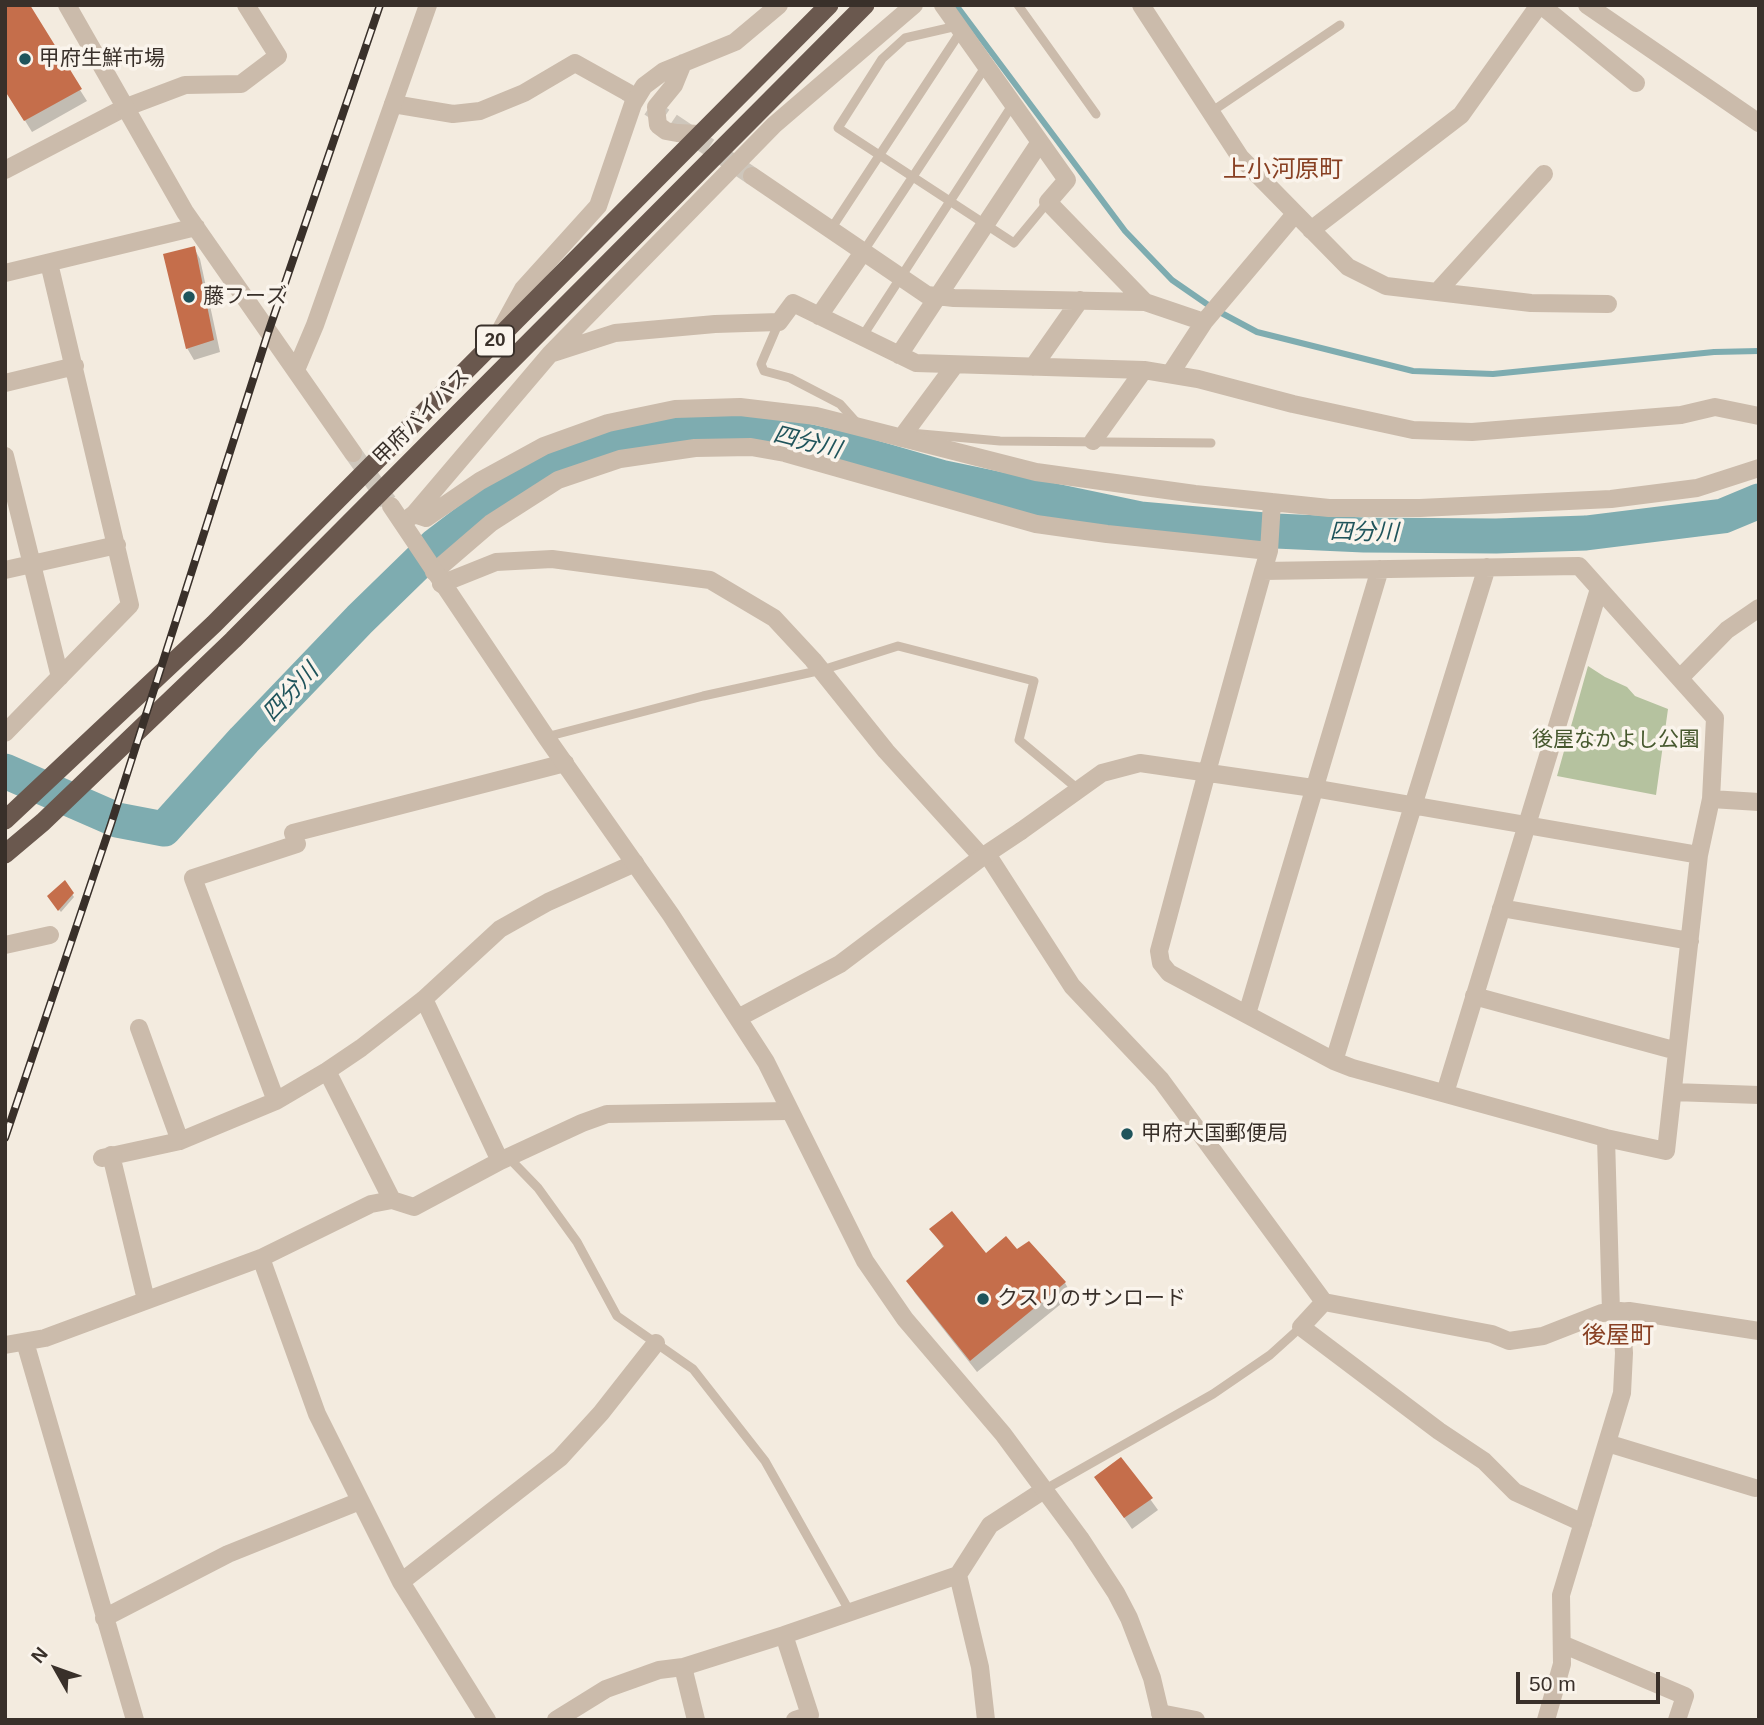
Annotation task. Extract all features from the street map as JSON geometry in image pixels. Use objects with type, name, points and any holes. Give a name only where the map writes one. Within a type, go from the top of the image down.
[{"type":"highway","name":"甲府バイパス","points":[[5,820],[214,624],[829,5]]},
{"type":"highway","name":"甲府バイパス","points":[[5,854],[43,822],[233,640],[865,5]]},
{"type":"street","points":[[67,5],[195,227],[354,453]]},
{"type":"street","points":[[5,170],[124,108],[184,85],[242,84],[278,56],[246,5]]},
{"type":"street","points":[[296,370],[315,325],[428,5]]},
{"type":"street","points":[[495,342],[523,289],[598,206],[633,104],[645,86],[664,71],[735,42],[779,5]]},
{"type":"street","points":[[408,518],[550,354],[774,125],[914,5]]},
{"type":"street","points":[[943,5],[1067,180],[1048,202],[1145,302]]},
{"type":"street","points":[[1141,5],[1240,157],[1348,267],[1385,286],[1531,303],[1608,304]]},
{"type":"street","points":[[1311,230],[1461,114],[1540,5],[1636,83]]},
{"type":"street","points":[[1587,5],[1759,123]]},
{"type":"street","points":[[393,104],[453,114],[480,111],[524,93],[575,63],[627,92]]},
{"type":"street","points":[[683,63],[674,85],[656,107],[658,125],[677,134],[700,134]]},
{"type":"street","points":[[899,355],[1040,142]]},
{"type":"street","points":[[1437,292],[1544,174]]},
{"type":"street","points":[[752,176],[927,295],[1145,302],[1205,321]]},
{"type":"street","points":[[1171,374],[1205,321],[1295,214]]},
{"type":"street","points":[[5,273],[195,227]]},
{"type":"street","points":[[819,316],[863,252]]},
{"type":"street","points":[[5,733],[130,605],[49,262]]},
{"type":"street","points":[[1033,367],[1080,300]]},
{"type":"street","points":[[550,354],[615,333],[715,324],[779,322],[793,303],[916,363],[1144,370],[1198,379],[1293,404],[1413,430],[1472,432],[1681,415],[1715,407],[1759,416]]},
{"type":"street","points":[[903,435],[955,365]]},
{"type":"street","points":[[5,383],[75,366]]},
{"type":"street","points":[[1093,441],[1144,370]]},
{"type":"street","points":[[391,506],[408,518],[426,518],[480,481],[544,446],[608,423],[675,410],[740,407],[816,416],[903,435],[1036,472],[1272,507],[1420,508],[1611,499],[1697,488],[1759,468]]},
{"type":"street","points":[[438,578],[491,523],[558,480],[620,458],[695,448],[751,447],[785,453],[1036,524],[1107,534],[1269,547]]},
{"type":"street","points":[[5,456],[60,677]]},
{"type":"street","points":[[1263,571],[1579,566],[1715,718],[1711,799],[1699,855],[1666,1151],[1606,1138],[1352,1068],[1169,973],[1161,963],[1159,951],[1269,547],[1272,507]]},
{"type":"street","points":[[408,518],[412,538],[438,578],[545,737],[635,863],[766,1062],[865,1261],[905,1320],[1003,1434],[1080,1538],[1116,1593],[1149,1668],[1161,1717],[1196,1720]]},
{"type":"street","points":[[5,570],[117,545]]},
{"type":"street","points":[[438,578],[496,562],[552,559],[710,580],[775,618],[822,670],[886,751],[985,855],[1072,986],[1161,1080],[1324,1302],[1492,1334],[1510,1341],[1543,1336],[1601,1312],[1759,1331]]},
{"type":"street","points":[[1334,1061],[1487,567]]},
{"type":"street","points":[[1247,1014],[1380,569]]},
{"type":"street","points":[[1445,1093],[1600,589]]},
{"type":"street","points":[[1680,678],[1727,630],[1759,608]]},
{"type":"street","points":[[276,1101],[193,878],[297,844],[293,833],[565,763]]},
{"type":"street","points":[[738,1018],[840,964],[985,855],[1102,773],[1140,764],[1313,788],[1699,855]]},
{"type":"street","points":[[1711,799],[1759,802]]},
{"type":"street","points":[[146,1300],[106,1156],[180,1141],[276,1101],[361,1048],[424,999],[500,929],[548,902],[635,863]]},
{"type":"street","points":[[1501,908],[1690,941]]},
{"type":"street","points":[[5,945],[50,935]]},
{"type":"street","points":[[1474,996],[1677,1051]]},
{"type":"street","points":[[424,999],[504,1159]]},
{"type":"street","points":[[139,1028],[180,1141]]},
{"type":"street","points":[[327,1071],[392,1200]]},
{"type":"street","points":[[1672,1092],[1759,1095]]},
{"type":"street","points":[[5,1345],[45,1338],[261,1258],[370,1204],[392,1200],[414,1207],[504,1159],[607,1114],[789,1111]]},
{"type":"street","points":[[1546,1720],[1562,1664],[1562,1595],[1622,1393],[1624,1353],[1616,1312],[1606,1138]]},
{"type":"street","points":[[261,1258],[317,1414],[401,1582],[487,1720]]},
{"type":"street","points":[[1324,1302],[1301,1327],[1439,1431],[1484,1461],[1515,1492],[1583,1523]]},
{"type":"street","points":[[24,1342],[135,1720]]},
{"type":"street","points":[[401,1582],[560,1458],[601,1413],[656,1343]]},
{"type":"street","points":[[1607,1443],[1755,1488]]},
{"type":"street","points":[[556,1720],[606,1689],[659,1670],[683,1667],[785,1635],[958,1575],[990,1525],[1044,1490]]},
{"type":"street","points":[[104,1618],[228,1554],[360,1501]]},
{"type":"street","points":[[958,1575],[980,1667],[986,1720]]},
{"type":"street","points":[[785,1635],[810,1715],[795,1720]]},
{"type":"street","points":[[1562,1644],[1685,1696],[1677,1720]]},
{"type":"street","points":[[683,1667],[696,1720]]},
{"type":"lane","points":[[1018,5],[1096,114]]},
{"type":"lane","points":[[1210,113],[1340,25]]},
{"type":"lane","points":[[959,29],[905,38],[882,60],[838,128],[1014,243],[1048,202]]},
{"type":"lane","points":[[831,229],[959,29]]},
{"type":"lane","points":[[863,252],[986,66]]},
{"type":"lane","points":[[862,337],[1013,104]]},
{"type":"lane","points":[[779,322],[761,364],[764,372],[790,378],[840,404],[860,427]]},
{"type":"lane","points":[[903,435],[1000,440],[1211,443]]},
{"type":"lane","points":[[545,737],[703,696],[822,670],[898,646],[1034,681],[1019,740],[1079,790]]},
{"type":"lane","points":[[504,1159],[538,1188],[577,1242],[617,1316],[693,1370],[765,1461],[850,1612]]},
{"type":"lane","points":[[1044,1490],[1213,1394],[1270,1355],[1301,1327]]},
{"type":"green space","name":"後屋なかよし公園","points":[[1588,666],[1627,687],[1635,696],[1668,709],[1656,795],[1557,776]]},
{"type":"building","points":[[5,5],[30,5],[82,89],[24,121],[5,91]]},
{"type":"building","name":"藤フーズ","points":[[195,246],[214,340],[186,349],[163,254]]},
{"type":"building","points":[[65,880],[74,893],[58,911],[47,896]]},
{"type":"building","points":[[952,1211],[986,1253],[1006,1236],[1017,1249],[1029,1241],[1066,1282],[970,1361],[906,1281],[944,1246],[929,1229]]},
{"type":"building","points":[[1121,1457],[1153,1498],[1124,1518],[1094,1477]]},
{"type":"waterway","points":[[956,5],[1125,231],[1172,280],[1214,309],[1257,332],[1413,371],[1493,374],[1714,352],[1759,351]]},
{"type":"waterway","name":"四分川","points":[[5,771],[117,820],[164,829],[244,740],[360,619],[435,546],[498,498],[564,460],[624,442],[692,429],[766,432],[851,451],[944,478],[1140,519],[1276,531],[1496,536],[1586,533],[1723,516],[1759,501]]},
{"type":"tunnel","points":[[627,92],[752,176]]},
{"type":"tunnel","points":[[353,453],[388,502]]},
{"type":"railway","points":[[5,1138],[111,824],[268,333],[380,5]]},
{"type":"place","name":"甲府生鮮市場","points":[[25,59]]},
{"type":"place","name":"藤フーズ","points":[[189,297]]},
{"type":"place","name":"甲府大国郵便局","points":[[1127,1134]]},
{"type":"place","name":"クスリのサンロード","points":[[983,1299]]},
{"type":"district","name":"上小河原町","points":[[1283,170]]},
{"type":"district","name":"後屋町","points":[[1618,1336]]}]
